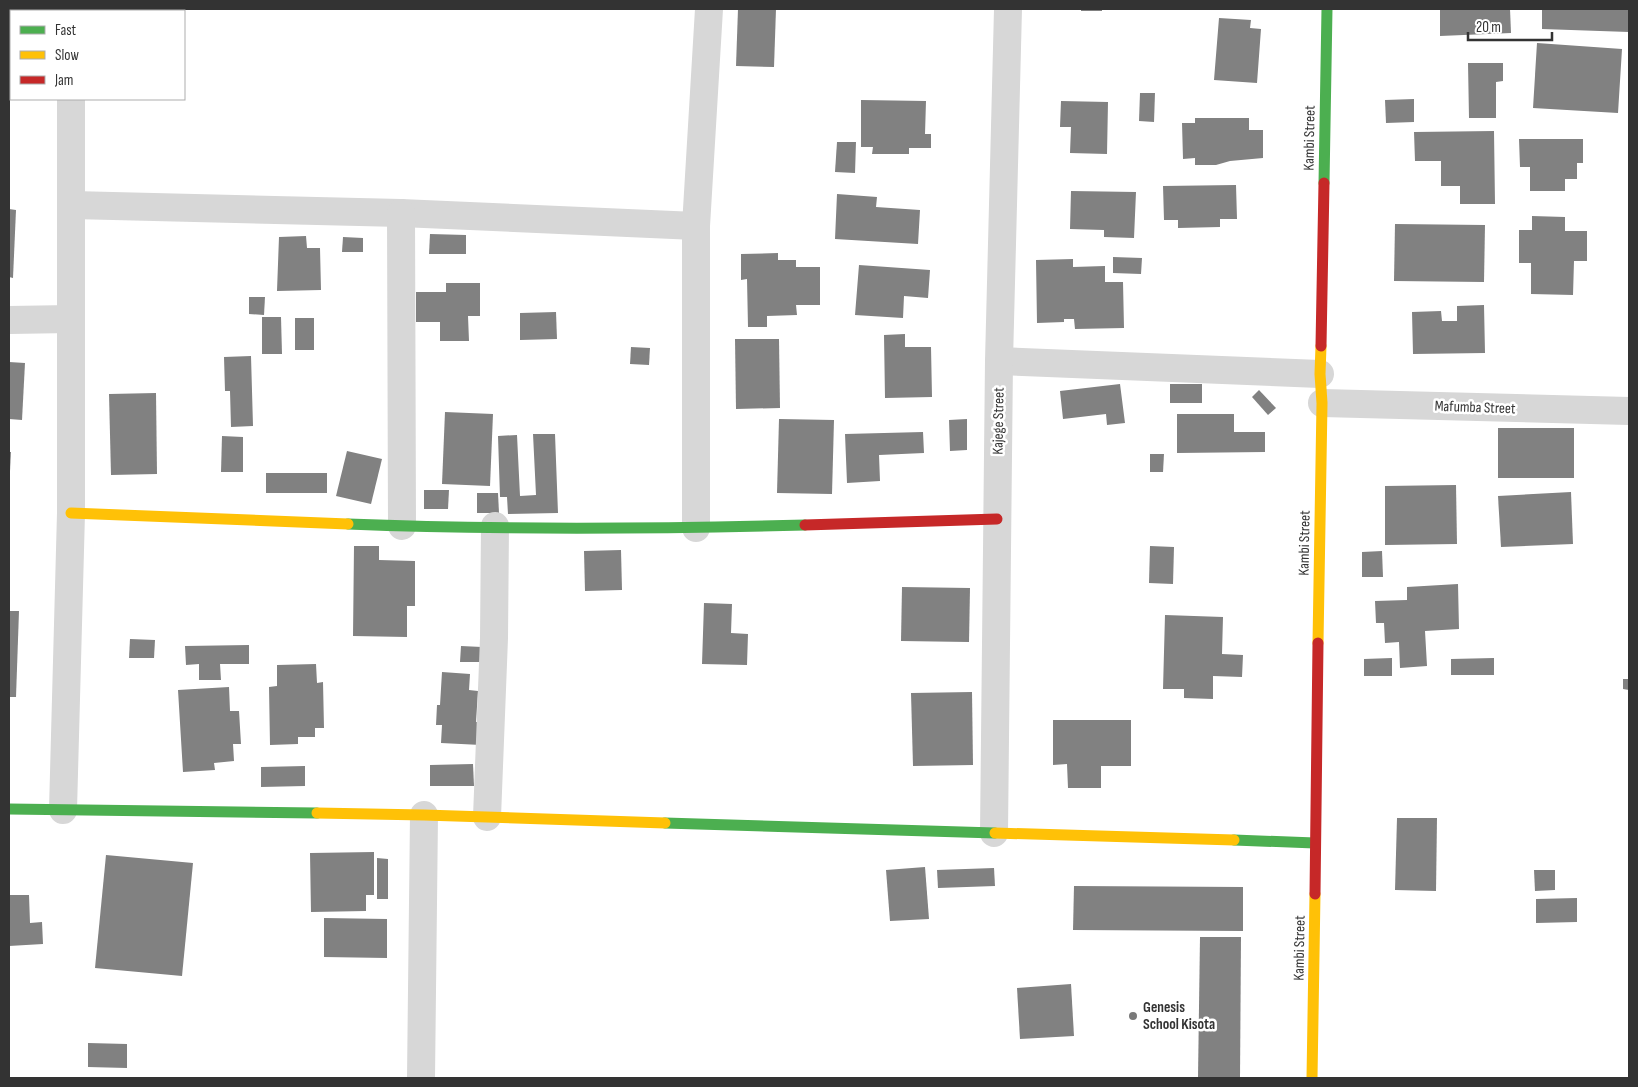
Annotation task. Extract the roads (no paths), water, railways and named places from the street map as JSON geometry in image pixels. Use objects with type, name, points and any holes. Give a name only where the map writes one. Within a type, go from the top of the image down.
[{"type":"street","points":[[696,528],[696,226],[709,9]]},
{"type":"street","name":"Kajege Street","points":[[994,833],[999,361],[1008,9]]},
{"type":"street","name":"Kambi Street","points":[[1312,1078],[1322,403],[1320,374],[1327,9]]},
{"type":"street","points":[[63,810],[71,513],[72,100]]},
{"type":"street","points":[[72,205],[401,213],[696,226]]},
{"type":"street","points":[[401,213],[402,526]]},
{"type":"street","points":[[9,320],[71,319]]},
{"type":"street","points":[[999,361],[1320,374]]},
{"type":"street","name":"Mafumba Street","points":[[1322,403],[1629,411]]},
{"type":"street","points":[[71,513],[402,526],[696,528],[997,519]]},
{"type":"street","points":[[487,817],[494,638],[495,526]]},
{"type":"street","points":[[9,809],[424,815],[1315,843]]},
{"type":"street","points":[[421,1078],[424,815]]},
{"type":"place","name":"Genesis School Kisota","points":[[1133,1016]]}]
